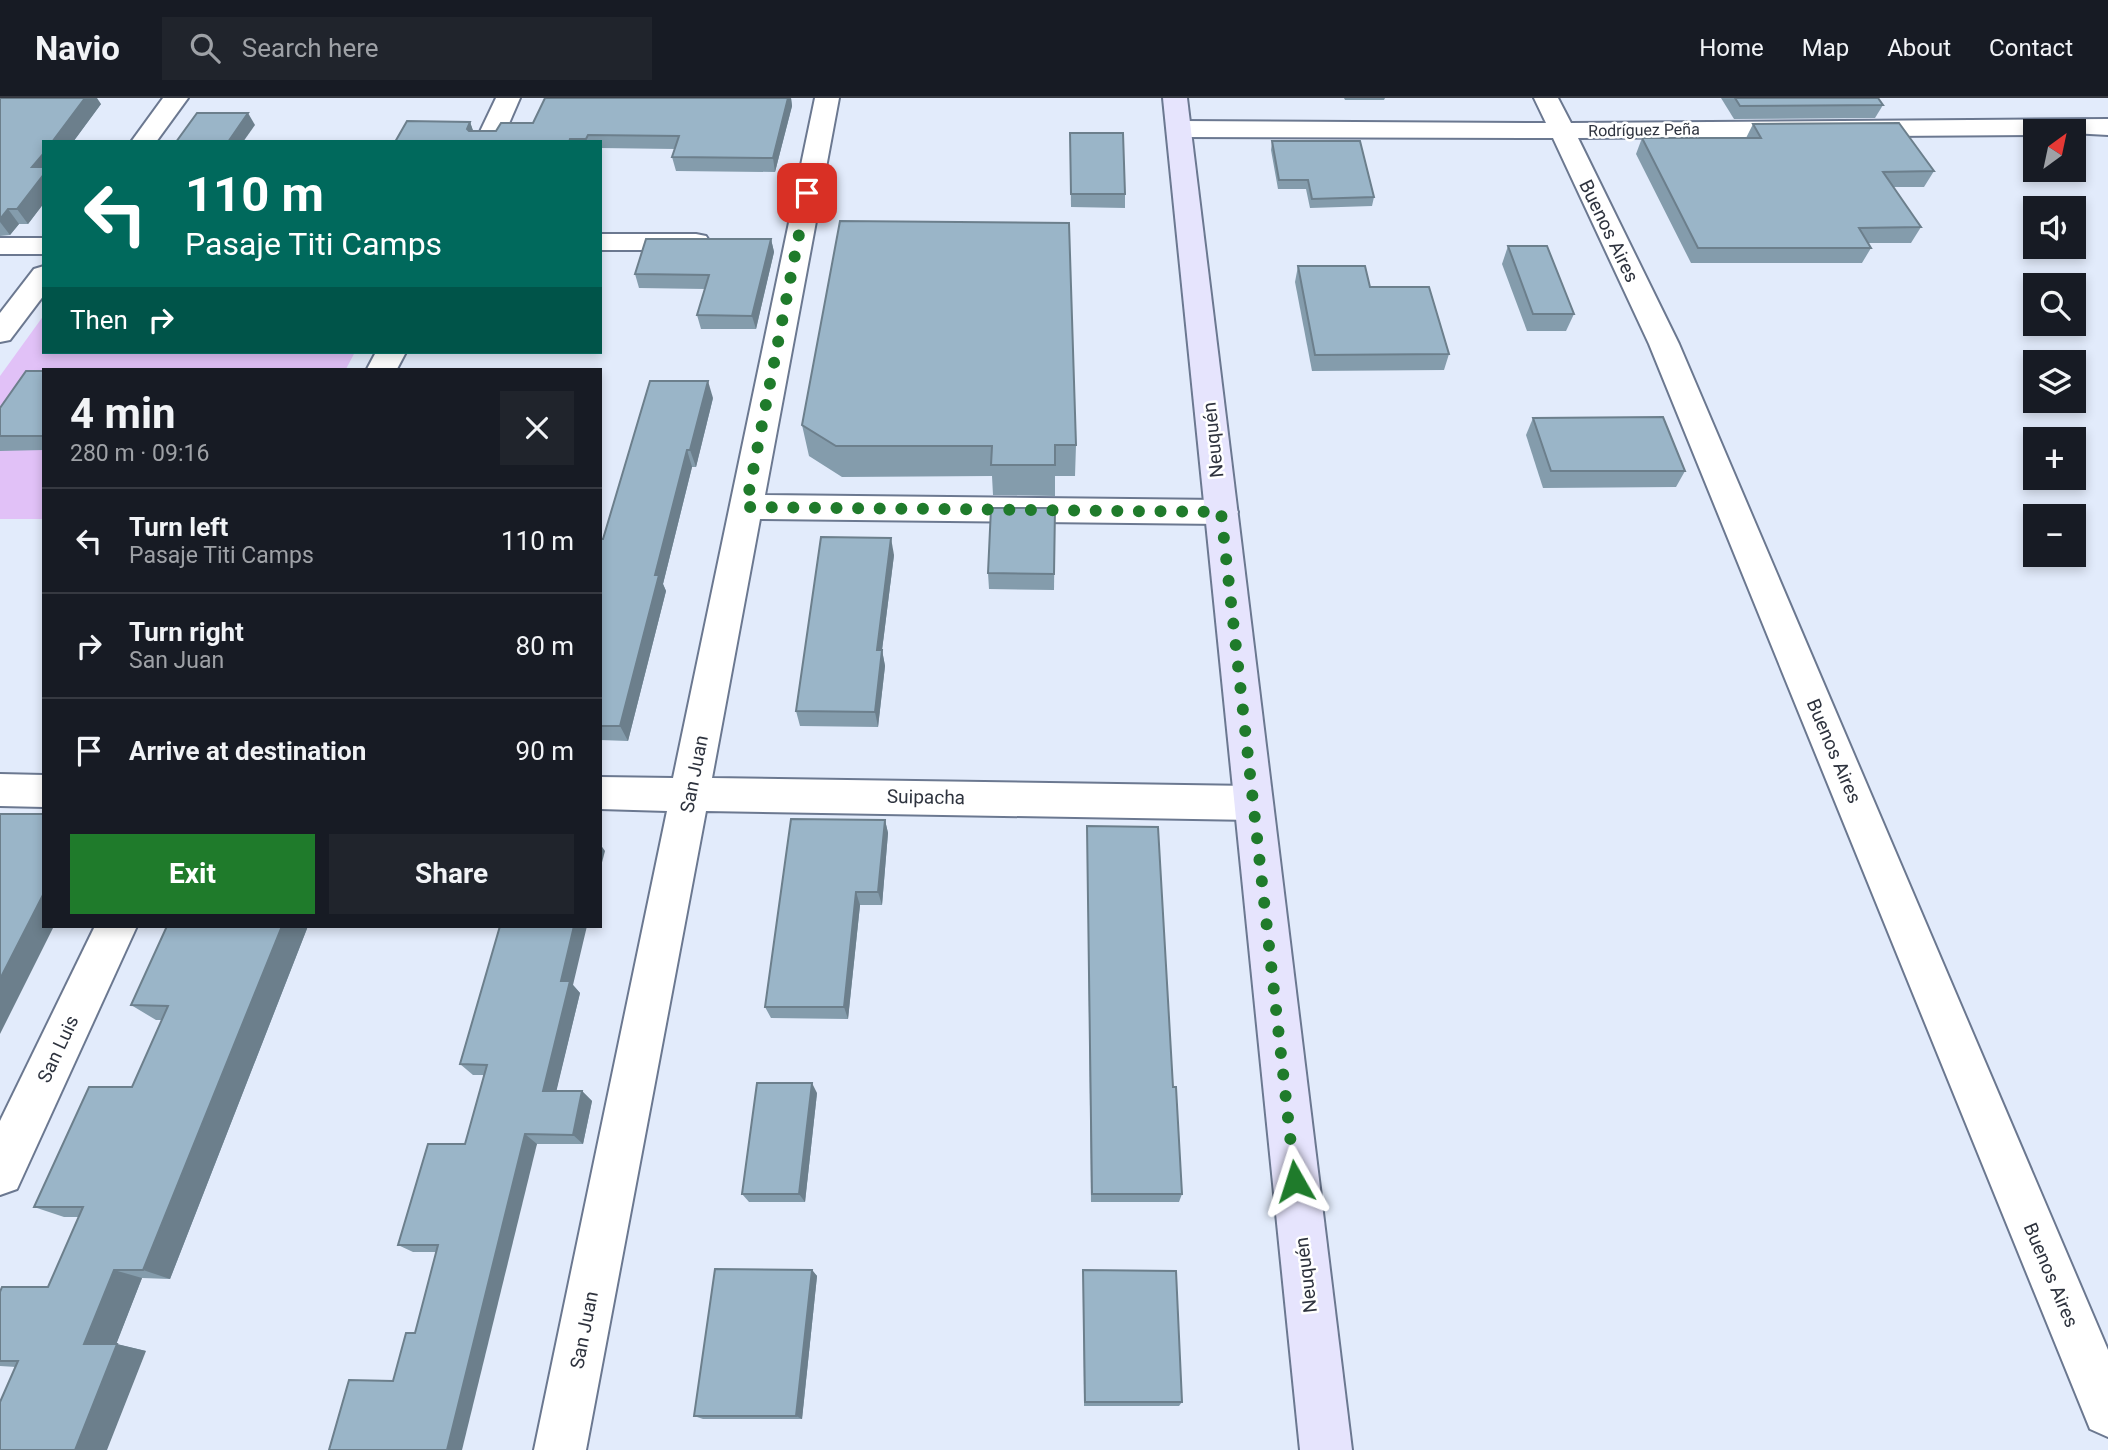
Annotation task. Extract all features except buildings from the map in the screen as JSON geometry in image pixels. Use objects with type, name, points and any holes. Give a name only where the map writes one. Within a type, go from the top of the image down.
[{"type":"street","points":[[144,140],[176,98]]},
{"type":"street","points":[[489,140],[508,98]]},
{"type":"street","name":"San Juan","points":[[560,1450],[746,507],[784,241],[827,98]]},
{"type":"street","name":"Neuquén","points":[[1175,98],[1326,1450]]},
{"type":"street","name":"Rodríguez Peña","points":[[1180,129],[1553,115],[1944,117],[2108,127]]},
{"type":"street","name":"Buenos Aires","points":[[1553,115],[1664,344],[2108,1411]]},
{"type":"street","points":[[602,242],[718,241]]},
{"type":"street","points":[[0,246],[42,246]]},
{"type":"street","points":[[0,333],[42,278]]},
{"type":"street","points":[[746,507],[1221,512]]},
{"type":"street","points":[[0,790],[42,791]]},
{"type":"street","name":"Suipacha","points":[[602,793],[1252,803]]},
{"type":"street","name":"San Luis","points":[[0,1172],[115,928]]},
{"type":"shaded area","points":[[42,318],[42,354],[354,354],[347,368],[42,368],[42,519],[0,519],[0,376]]},
{"type":"route","points":[[807,193],[746,507],[1221,512],[1295,1181]]}]
